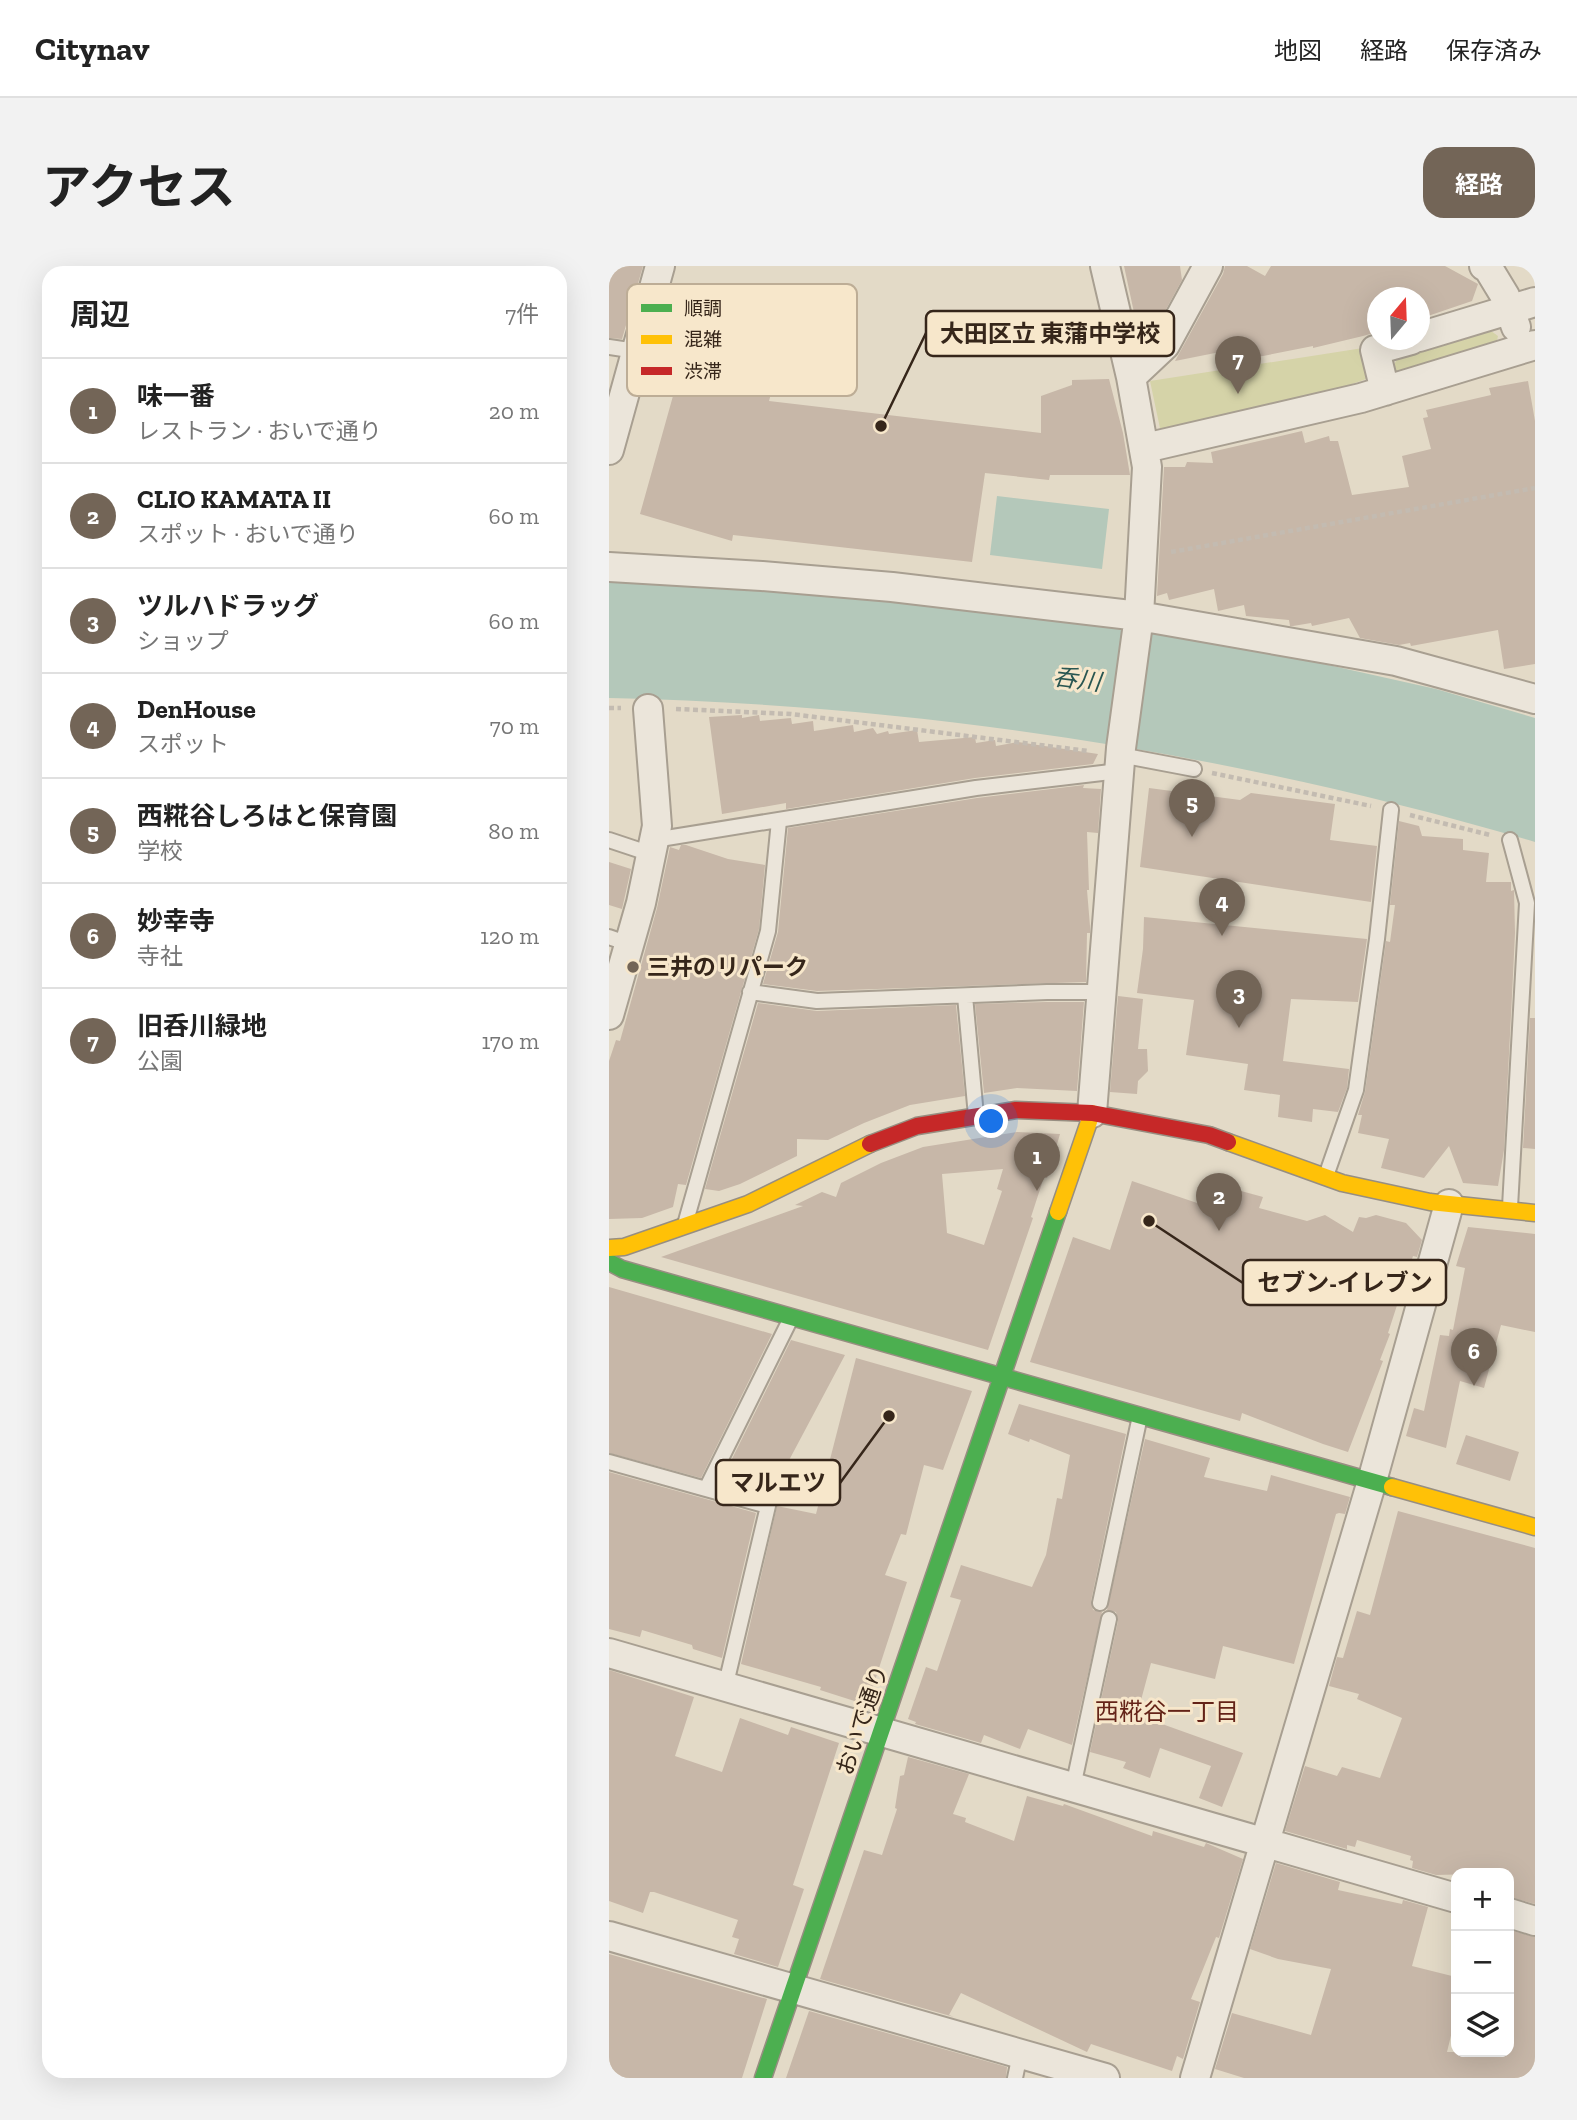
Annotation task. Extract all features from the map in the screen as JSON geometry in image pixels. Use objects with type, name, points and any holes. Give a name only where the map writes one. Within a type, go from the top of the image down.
[{"type":"street","points":[[652,284],[660,266]]},
{"type":"street","points":[[1092,1113],[1131,618],[1142,557],[1147,467],[1131,377],[1105,266]]},
{"type":"street","points":[[1131,377],[1165,345],[1208,266]]},
{"type":"street","points":[[1145,448],[1371,401],[1529,347],[1523,306],[1484,266]]},
{"type":"street","points":[[1430,334],[1523,306]]},
{"type":"street","points":[[610,440],[622,349]]},
{"type":"street","points":[[1371,401],[1375,350]]},
{"type":"street","points":[[609,568],[762,576],[879,586],[1131,618],[1396,661],[1535,699]]},
{"type":"street","points":[[609,1015],[619,941],[653,847],[657,827],[648,709]]},
{"type":"street","points":[[609,1248],[624,1247],[748,1204],[883,1138],[917,1126],[1016,1110],[1092,1113],[1209,1135],[1326,1178],[1430,1202],[1535,1213]]},
{"type":"street","name":"おいで通り","points":[[763,2078],[1092,1113]]},
{"type":"street","points":[[1195,2078],[1372,1481],[1449,1204]]},
{"type":"street","points":[[609,1262],[622,1269],[791,1318],[1535,1527]]},
{"type":"street","points":[[609,1653],[1451,1897]]},
{"type":"street","points":[[1514,1915],[1535,1921]]},
{"type":"street","points":[[609,1936],[795,1989],[1018,2066],[1105,2078]]},
{"type":"lane","points":[[609,840],[653,847],[779,821],[976,788],[1120,758],[1194,769]]},
{"type":"lane","points":[[1326,1178],[1356,1090],[1377,939],[1391,810]]},
{"type":"lane","points":[[685,1226],[768,931],[779,821]]},
{"type":"lane","points":[[1510,841],[1527,903],[1510,1209]]},
{"type":"lane","points":[[750,992],[817,1001],[1101,992]]},
{"type":"lane","points":[[965,996],[976,1116]]},
{"type":"lane","points":[[706,1489],[791,1318]]},
{"type":"lane","points":[[1100,1603],[1140,1415]]},
{"type":"lane","points":[[609,1462],[768,1506],[725,1688]]},
{"type":"lane","points":[[1073,1787],[1109,1619]]},
{"type":"path","points":[[1142,557],[1535,488]]},
{"type":"path","points":[[648,709],[791,714],[1120,758]]},
{"type":"path","points":[[1194,769],[1391,810],[1510,841]]},
{"type":"shaded area","points":[[1485,331],[1491,331],[1498,336],[1496,345],[1397,375],[1393,367],[1397,359]]},
{"type":"shaded area","points":[[1363,348],[1372,377],[1289,406],[1161,433],[1150,381]]},
{"type":"water","points":[[997,496],[1109,509],[1102,569],[990,555]]},
{"type":"water","name":"呑川","points":[[609,578],[652,579],[1072,617],[1252,648],[1436,689],[1535,718],[1535,842],[1308,783],[1076,739],[843,711],[609,698]]},
{"type":"building","points":[[609,266],[643,266],[638,284],[627,284],[627,322],[622,339],[609,338]]},
{"type":"building","points":[[1124,266],[1180,266],[1182,280],[1152,335],[1141,345]]},
{"type":"building","points":[[1225,266],[1247,266],[1265,276],[1271,266],[1445,266],[1478,284],[1472,301],[1430,315],[1430,287],[1367,287],[1367,335],[1313,348],[1263,356],[1231,359],[1230,350],[1175,361]]},
{"type":"building","points":[[1109,379],[1123,433],[1130,475],[1050,475],[1049,480],[985,473],[972,562],[733,535],[732,541],[640,514],[673,396],[770,396],[769,401],[1041,433],[1041,396],[1072,385],[1072,380]]},
{"type":"building","points":[[1528,381],[1535,421],[1535,664],[1504,669],[1498,630],[1411,646],[1410,643],[1399,645],[1360,638],[1349,618],[1312,626],[1311,623],[1290,626],[1289,620],[1246,616],[1244,605],[1218,611],[1214,589],[1169,600],[1167,593],[1157,596],[1164,467],[1185,467],[1187,462],[1213,463],[1211,452],[1302,431],[1305,443],[1329,436],[1330,441],[1338,441],[1352,495],[1409,487],[1402,456],[1431,449],[1423,418],[1428,417],[1426,410],[1491,395],[1489,388]]},
{"type":"building","points":[[742,715],[742,718],[759,715],[760,721],[791,718],[792,724],[813,721],[814,731],[853,725],[854,732],[873,728],[877,734],[917,730],[919,742],[975,737],[976,743],[995,740],[996,746],[1018,742],[1098,754],[1093,764],[975,778],[786,809],[786,803],[722,814],[709,717]]},
{"type":"building","points":[[1084,785],[1083,788],[1101,789],[1098,833],[1087,832],[1090,933],[1087,933],[1086,982],[817,991],[763,984],[778,932],[788,828],[977,798]]},
{"type":"building","points":[[1149,788],[1240,800],[1251,793],[1335,804],[1330,840],[1377,846],[1371,902],[1140,867]]},
{"type":"building","points":[[1399,821],[1419,826],[1422,836],[1463,839],[1463,850],[1489,853],[1486,882],[1511,882],[1511,891],[1514,890],[1515,933],[1504,1150],[1498,1186],[1463,1183],[1449,1146],[1424,1178],[1381,1168],[1389,1139],[1358,1133],[1362,1115],[1358,1115],[1365,1092],[1386,941],[1390,942],[1395,905],[1390,905]]},
{"type":"building","points":[[681,845],[728,859],[765,865],[759,929],[686,1185],[678,1184],[673,1207],[642,1218],[609,1219],[609,1061],[616,1040],[620,1041],[657,908],[670,847],[679,850]]},
{"type":"building","points":[[609,862],[631,869],[622,909],[609,905]]},
{"type":"building","points":[[1144,917],[1367,939],[1358,1002],[1291,999],[1283,1061],[1349,1069],[1347,1088],[1338,1112],[1313,1109],[1312,1122],[1278,1117],[1280,1095],[1244,1090],[1248,1064],[1186,1055],[1194,1000],[1137,993]]},
{"type":"building","points":[[1118,996],[1143,999],[1138,1049],[1147,1049],[1148,1071],[1138,1081],[1137,1094],[1110,1092]]},
{"type":"building","points":[[1084,1002],[1077,1091],[1017,1088],[984,1093],[975,1004]]},
{"type":"building","points":[[758,1003],[817,1011],[956,1005],[965,1096],[910,1105],[828,1140],[797,1139],[797,1156],[740,1184],[719,1191],[705,1189]]},
{"type":"building","points":[[1530,1018],[1535,1018],[1535,1149],[1523,1148]]},
{"type":"building","points":[[1017,1132],[1060,1134],[988,1350],[661,1257],[803,1206],[795,1205],[822,1192],[836,1197],[841,1183],[881,1163],[923,1147]],"holes":[[[1003,1169],[997,1189],[1002,1191],[984,1245],[947,1233],[942,1174]]]},
{"type":"building","points":[[1132,1181],[1206,1206],[1212,1183],[1263,1197],[1259,1208],[1307,1221],[1325,1215],[1353,1232],[1359,1217],[1376,1215],[1406,1223],[1422,1240],[1417,1257],[1413,1256],[1380,1360],[1383,1361],[1348,1452],[1242,1413],[1240,1421],[1030,1362],[1073,1237],[1110,1250]]},
{"type":"building","points":[[1468,1227],[1535,1234],[1535,1332],[1501,1325],[1484,1388],[1460,1381],[1446,1448],[1406,1436],[1414,1408],[1424,1411],[1440,1335],[1449,1336],[1450,1329],[1453,1330],[1465,1268],[1456,1266]]},
{"type":"building","points":[[609,1287],[772,1334],[701,1478],[609,1453]]},
{"type":"building","points":[[791,1340],[845,1355],[770,1496],[720,1483]]},
{"type":"building","points":[[856,1358],[972,1391],[943,1470],[924,1465],[906,1535],[901,1534],[885,1575],[907,1582],[867,1705],[820,1690],[821,1687],[741,1664],[777,1506],[816,1514]]},
{"type":"building","points":[[1019,1404],[1126,1434],[1091,1601],[1093,1610],[1102,1612],[1072,1745],[1028,1729],[1020,1749],[984,1735],[981,1743],[915,1724],[916,1722],[908,1719],[926,1667],[937,1671],[961,1600],[950,1597],[961,1565],[1032,1587],[1046,1555],[1057,1498],[1062,1499],[1070,1455],[1030,1439],[1029,1442],[1008,1434]]},
{"type":"building","points":[[1466,1435],[1519,1452],[1510,1481],[1456,1464]]},
{"type":"building","points":[[1145,1439],[1210,1458],[1204,1477],[1267,1491],[1271,1475],[1350,1497],[1345,1514],[1336,1514],[1294,1664],[1223,1646],[1215,1679],[1151,1663],[1137,1715],[1243,1753],[1222,1807],[1199,1798],[1211,1766],[1160,1748],[1150,1778],[1123,1768],[1126,1762],[1090,1752],[1118,1621],[1116,1612],[1107,1610]]},
{"type":"building","points":[[609,1472],[756,1513],[722,1658],[693,1649],[692,1645],[642,1630],[640,1637],[609,1629]]},
{"type":"building","points":[[1398,1511],[1535,1548],[1535,1904],[1514,1898],[1514,1868],[1451,1868],[1451,1875],[1436,1875],[1412,1868],[1411,1856],[1357,1840],[1355,1847],[1347,1845],[1347,1849],[1285,1831],[1305,1766],[1337,1776],[1342,1767],[1380,1778],[1402,1718],[1357,1699],[1359,1694],[1329,1686],[1337,1657],[1343,1658],[1357,1611],[1370,1615]]},
{"type":"building","points":[[609,1670],[694,1697],[675,1756],[722,1772],[740,1718],[788,1735],[791,1727],[839,1743],[793,1885],[804,1889],[778,1967],[734,1954],[739,1939],[732,1937],[738,1920],[654,1892],[650,1892],[643,1913],[609,1901]]},
{"type":"building","points":[[908,1757],[969,1774],[953,1814],[966,1818],[965,1822],[1014,1841],[1027,1796],[1063,1806],[1064,1804],[1152,1836],[1153,1831],[1204,1847],[1206,1843],[1243,1859],[1219,1938],[1216,1937],[1191,1999],[1200,2002],[1183,2059],[1177,2056],[1172,2071],[1091,2044],[1087,2052],[961,1993],[949,2015],[954,2017],[820,1979],[864,1850],[882,1855],[897,1809],[900,1776],[904,1775]]},
{"type":"building","points":[[1276,1863],[1340,1882],[1338,1890],[1402,1904],[1403,1900],[1428,1907],[1412,1966],[1451,1976],[1451,2036],[1447,2052],[1451,2052],[1451,2057],[1514,2057],[1514,1931],[1535,1937],[1535,2078],[1244,2078],[1215,2069],[1232,2013],[1311,2035],[1331,1969],[1278,1959],[1250,1949]]},
{"type":"building","points":[[609,1954],[767,1999],[742,2078],[609,2078]]},
{"type":"building","points":[[809,2011],[1007,2067],[1006,2078],[786,2078]]},
{"type":"traffic: fast","points":[[763,2078],[1058,1212]]},
{"type":"traffic: fast","points":[[609,1262],[622,1269],[1392,1487]]},
{"type":"traffic: slow","points":[[1058,1212],[1092,1113]]},
{"type":"traffic: slow","points":[[1228,1142],[1342,1183],[1430,1202],[1535,1213]]},
{"type":"traffic: slow","points":[[609,1248],[624,1247],[748,1204],[870,1144]]},
{"type":"traffic: slow","points":[[1392,1487],[1535,1527]]},
{"type":"traffic: jam","points":[[870,1144],[917,1126],[1016,1110],[1092,1113],[1209,1135],[1228,1142]]},
{"type":"place","name":"旧呑川緑地","points":[[1238,394]]},
{"type":"place","name":"大田区立 東蒲中学校","points":[[881,426]]},
{"type":"place","name":"西糀谷しろはと保育園","points":[[1192,837]]},
{"type":"place","name":"DenHouse","points":[[1222,936]]},
{"type":"place","name":"三井のリパーク","points":[[633,967]]},
{"type":"place","name":"ツルハドラッグ","points":[[1239,1028]]},
{"type":"place","name":"味一番","points":[[1037,1191]]},
{"type":"place","name":"セブン-イレブン","points":[[1149,1221]]},
{"type":"place","name":"CLIO KAMATA II","points":[[1219,1231]]},
{"type":"place","name":"妙幸寺","points":[[1474,1386]]},
{"type":"place","name":"マルエツ","points":[[889,1416]]},
{"type":"district","name":"西糀谷一丁目","points":[[1167,1711]]}]
